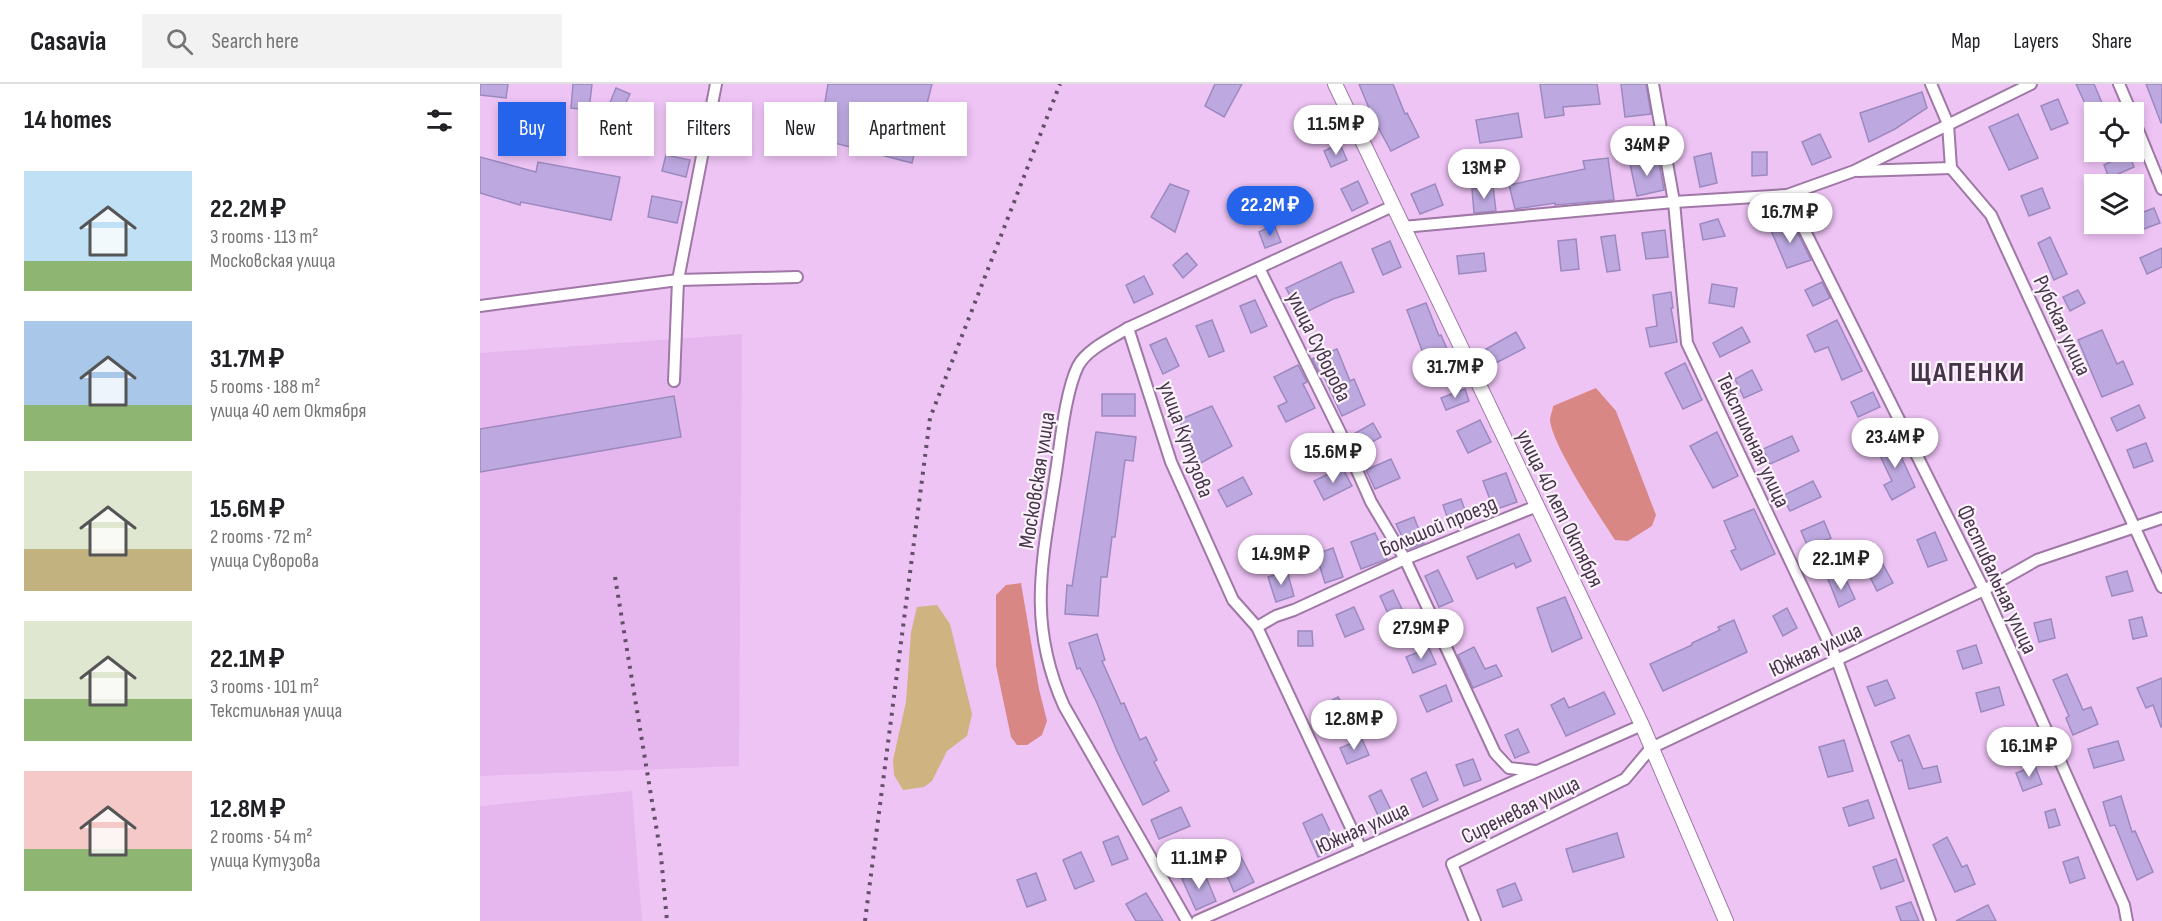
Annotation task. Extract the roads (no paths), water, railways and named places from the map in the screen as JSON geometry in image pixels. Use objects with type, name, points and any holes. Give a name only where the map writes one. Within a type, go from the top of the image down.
[{"type":"street","points":[[674,381],[678,280],[716,84]]},
{"type":"street","name":"улица 40 лет Октября","points":[[1335,84],[1642,725],[1726,921]]},
{"type":"street","name":"Текстильная улица","points":[[1653,84],[1674,202],[1687,343],[1836,660],[1930,921]]},
{"type":"street","points":[[1854,171],[1951,168],[1948,124],[1931,84]]},
{"type":"street","points":[[1403,227],[1674,202],[1787,195],[1854,171],[2031,84]]},
{"type":"street","points":[[2119,84],[2127,102]]},
{"type":"street","points":[[2144,145],[2162,189]]},
{"type":"street","name":"Рубская улица","points":[[1951,168],[1991,215],[2162,587]]},
{"type":"street","name":"Фестивальная улица","points":[[1787,195],[1984,590],[2124,905],[2127,921]]},
{"type":"street","name":"Московская улица","points":[[1187,921],[1064,706],[1051,678],[1041,634],[1040,579],[1061,438],[1073,380],[1078,365],[1091,351],[1128,328],[1393,206]]},
{"type":"street","name":"улица Суворова","points":[[1259,268],[1340,432],[1371,502],[1405,559],[1495,753],[1509,768],[1536,771]]},
{"type":"street","points":[[480,306],[678,280],[797,277]]},
{"type":"street","name":"улица Кутузова","points":[[1128,328],[1171,462],[1233,600],[1257,627],[1361,849]]},
{"type":"street","name":"Большой проезд","points":[[1257,627],[1276,616],[1405,559],[1537,506]]},
{"type":"street","name":"Южная улица","points":[[1651,748],[1984,590],[2037,560],[2162,518]]},
{"type":"street","name":"Южная улица","points":[[1197,921],[1642,725]]},
{"type":"street","name":"Сиреневая улица","points":[[1475,921],[1452,864],[1624,779],[1651,748]]},
{"type":"railway","points":[[865,921],[930,418],[1060,84]]},
{"type":"railway","points":[[615,577],[661,856],[667,921]]},
{"type":"district","name":"ЩАПЕНКИ","points":[[1968,371]]}]
